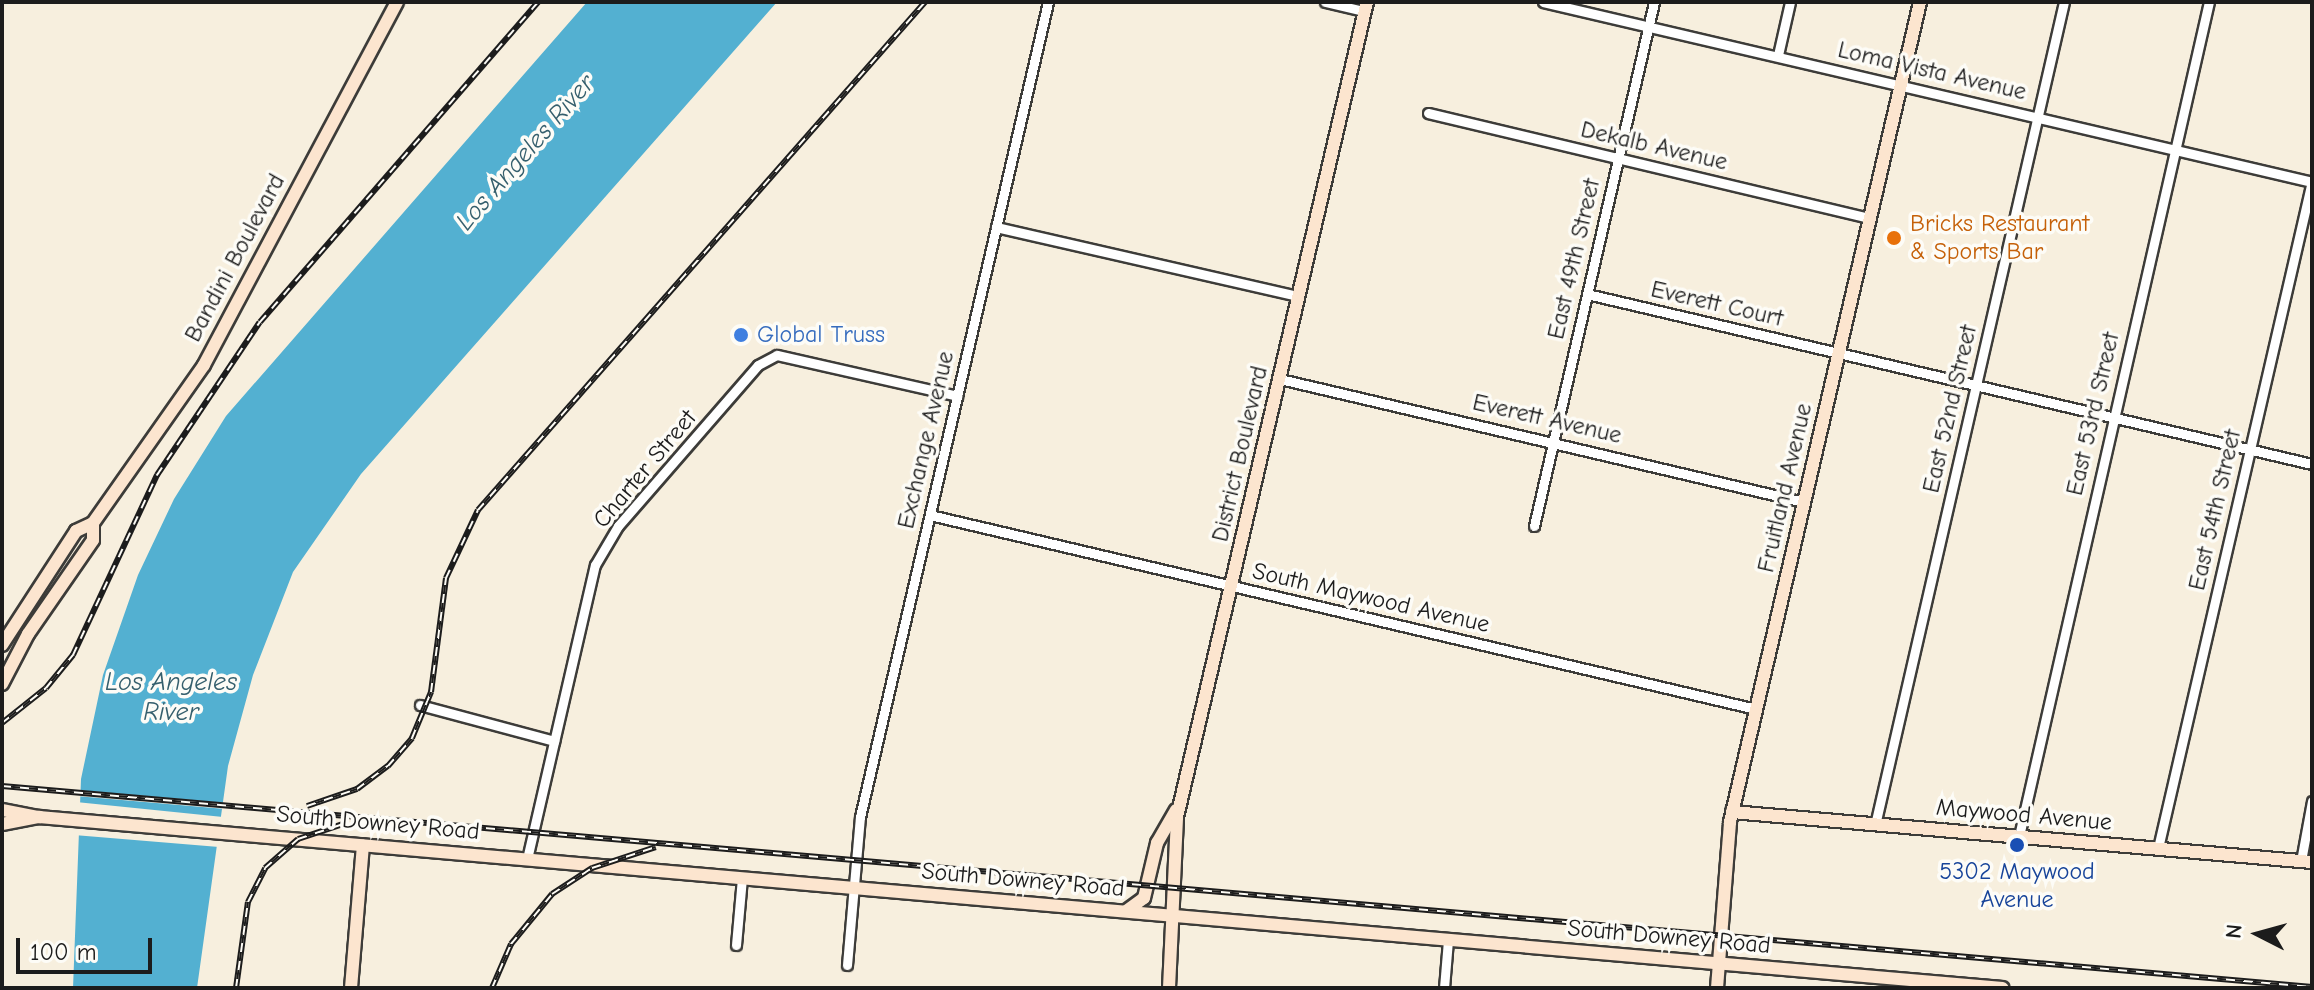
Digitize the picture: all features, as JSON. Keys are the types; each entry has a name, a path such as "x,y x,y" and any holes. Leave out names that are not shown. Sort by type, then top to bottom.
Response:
{"main road":[{"name":"Bandini Boulevard","path":"2,645 76,531 93,523 204,365 397,2"},
{"name":"Fruitland Avenue","path":"1717,988 1732,812 1920,2"},
{"name":"District Boulevard","path":"1169,988 1175,917 1172,863 1180,804 1366,6"},
{"name":"Bandini Boulevard","path":"2,684 28,634 93,540 93,523"},
{"path":"1125,911 1144,898 1157,843 1180,804"},
{"name":"South Downey Road","path":"2,810 39,817 363,846 2003,988"},
{"name":"Maywood Avenue","path":"1732,812 2306,862"},
{"name":"South Downey Road","path":"2,824 39,817"},
{"path":"351,988 363,846"}],"street":[{"name":"Exchange Avenue","path":"847,965 860,817 1048,2"},
{"path":"1325,2 1366,6"},
{"name":"Loma Vista Avenue","path":"1543,2 2312,182"},
{"name":"East 49th Street","path":"1534,526 1654,2"},
{"path":"1778,55 1790,2"},
{"name":"East 52nd Street","path":"1875,825 2064,2"},
{"name":"East 53rd Street","path":"2019,836 2209,2"},
{"name":"Dekalb Avenue","path":"1428,113 1870,218"},
{"name":"East 54th Street","path":"2158,848 2312,182"},
{"path":"996,227 1298,296"},
{"name":"Everett Court","path":"1587,294 1839,353"},
{"path":"1839,353 2312,464"},
{"name":"Charter Street","path":"527,859 595,565 618,526 762,361 777,355 957,396"},
{"name":"Everett Avenue","path":"1280,379 1804,502"},
{"name":"South Maywood Avenue","path":"930,515 1756,709"},
{"path":"420,705 554,741"},
{"path":"2306,862 2312,801"},
{"path":"736,945 742,878"},
{"path":"1444,988 1448,940"}],"water":[{"name":"Los Angeles River","path":"587,2 777,2 361,474 293,572 253,675 228,766 197,988 73,988 81,779 103,675 138,575 174,499 226,416"}],"pier":[{"path":"77,790 226,803 225,809 76,796"},
{"path":"76,802 223,817 219,847 74,835"}],"railway":[{"path":"2,723 46,688 73,655 157,475 260,322 538,2"},
{"path":"307,806 357,789 388,766 412,738 431,692 446,578 478,510 925,2"},
{"path":"2,786 2312,987"},
{"path":"236,988 248,902 265,868 298,839 349,822"},
{"path":"492,988 511,944 552,894 592,868 656,847"}],"place":[{"name":"Bricks Restaurant & Sports Bar","path":"1894,238"},
{"name":"Global Truss","path":"741,335"},
{"name":"5302 Maywood Avenue","path":"2017,845"}]}
